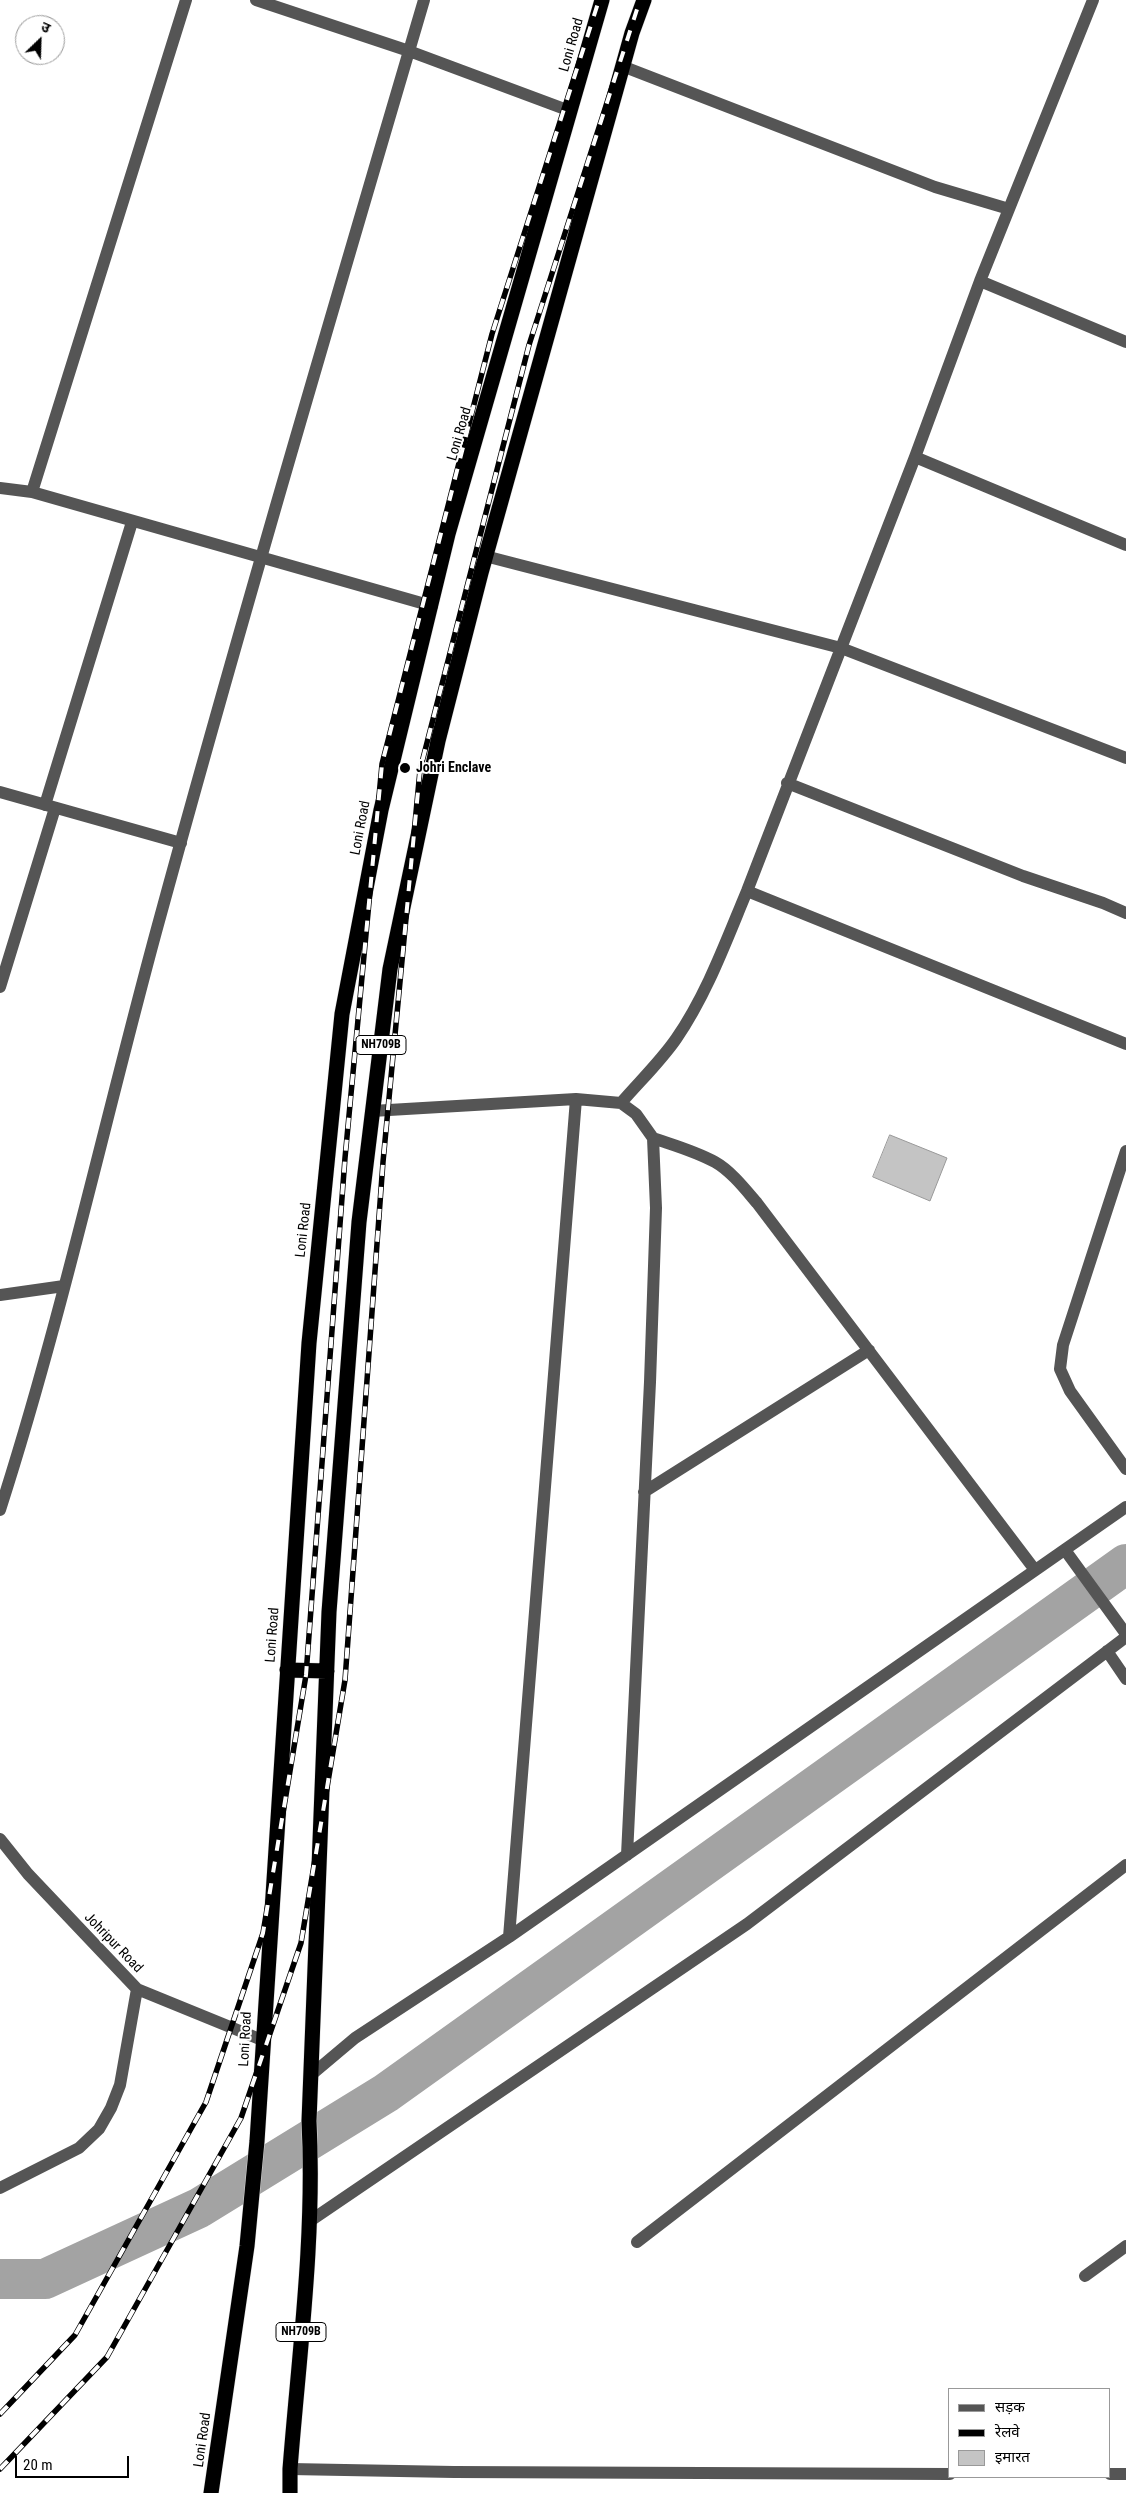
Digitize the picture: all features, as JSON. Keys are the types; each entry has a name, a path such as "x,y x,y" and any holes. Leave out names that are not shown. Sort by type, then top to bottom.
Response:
{"highway":[{"name":"Loni Road","path":"211,2493 247,2246 257,2141 308,1343 342,1014 381,810 448,534 602,0"},
{"name":"NH709B","path":"290,2493 290,2469 310,2221 312,2172 309,2121 329,1612 358,1222 390,969 438,741 486,556 622,66 644,0"},
{"path":"287,1670 327,1671"}],"street":[{"path":"32,492 186,0"},
{"path":"256,0 409,51 570,111"},
{"path":"0,1510 32,1409 181,843 261,558 424,0"},
{"path":"621,1104 675,1040 698,1001 747,890 915,457 980,281 1093,0"},
{"path":"622,66 935,187 1009,209"},
{"path":"980,281 1126,342"},
{"path":"915,457 1126,545"},
{"path":"0,488 32,492 432,606"},
{"path":"0,987 132,522"},
{"path":"486,556 841,648 1126,758"},
{"path":"787,783 1023,876 1103,903 1126,913"},
{"path":"0,792 181,843"},
{"path":"747,890 1126,1044"},
{"path":"372,1111 576,1099 621,1104 636,1114 652,1138 656,1208 626,1855"},
{"path":"509,1937 576,1099"},
{"path":"652,1138 693,1152 716,1163 740,1183 757,1202 1035,1570"},
{"path":"1126,1151 1063,1345 1060,1369 1070,1391 1126,1469"},
{"path":"0,1295 64,1286"},
{"path":"644,1492 869,1350"},
{"path":"311,2075 355,2038 509,1937 1126,1507"},
{"path":"310,2221 747,1924 1108,1651 1126,1635 1065,1550"},
{"path":"1108,1651 1126,1679"},
{"name":"Johripur Road","path":"0,1839 28,1874 138,1989 262,2040"},
{"path":"636,2242 1126,1865"},
{"path":"0,2188 79,2148 99,2129 111,2108 120,2085 138,1989"},
{"path":"1085,2276 1126,2246"},
{"path":"290,2469 454,2472 948,2474"},
{"path":"1111,2474 1126,2474"}],"building":[{"path":"890,1135 947,1158 930,1201 873,1177"}],"waterway":[{"path":"0,2279 45,2279 199,2208 386,2093 1126,1564"}],"railway":[{"path":"0,2414 75,2335 206,2102 263,1933 306,1675 345,1158 382,764 492,334 599,0"},
{"path":"0,2469 107,2357 241,2118 301,1943 345,1680 383,1162 420,770 529,345 640,0"}],"place":[{"name":"Johri Enclave","path":"405,768"}]}
